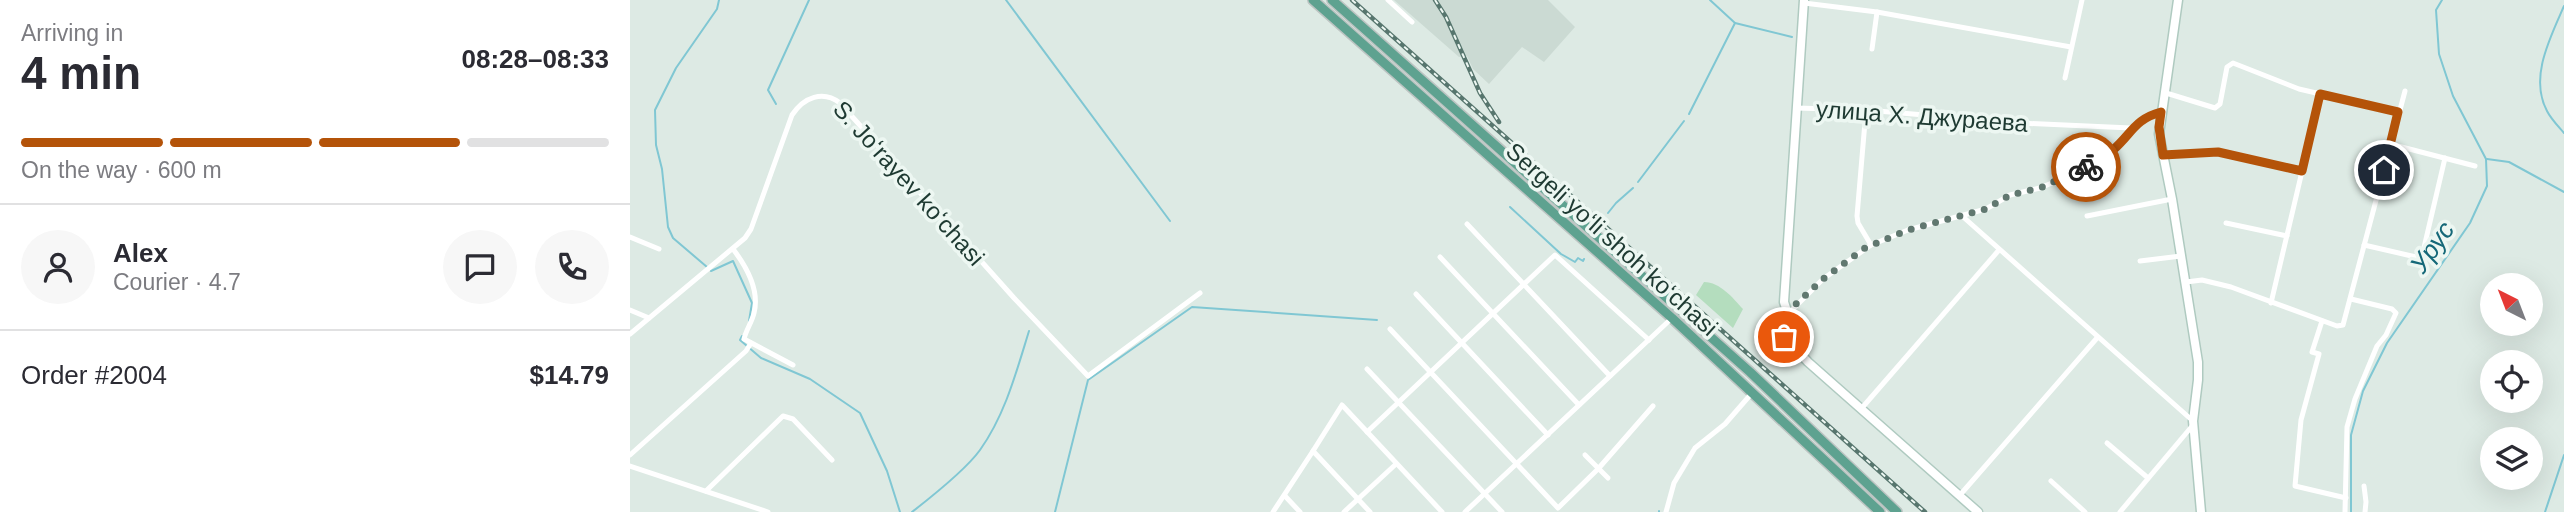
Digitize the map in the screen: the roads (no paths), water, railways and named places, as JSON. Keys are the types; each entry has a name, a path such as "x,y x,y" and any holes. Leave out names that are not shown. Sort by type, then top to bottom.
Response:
{"main road":[{"name":"Sergeli yo‘li shoh ko‘chasi","path":"1314,0 1754,391 1880,512"},
{"name":"Sergeli yo‘li shoh ko‘chasi","path":"1332,0 1750,372 1897,512"}],"street":[{"path":"1388,0 1412,22"},
{"path":"2065,78 2082,0"},
{"path":"2178,0 2159,127 2198,369 2193,423 2201,512"},
{"path":"1804,1 2071,47"},
{"name":"улица Х. Джураева","path":"1804,1 1784,302 1788,314 1782,328 1785,340 1861,409"},
{"path":"1872,49 1877,12"},
{"path":"2166,93 2216,108 2220,104 2227,67 2233,63 2299,89 2398,112"},
{"path":"2186,282 2202,280 2231,287 2322,321 2340,327 2343,325 2405,91"},
{"path":"2271,303 2320,94"},
{"name":"S. Joʻrayev koʻchasi","path":"630,334 733,249 751,229 792,115 803,102 827,95 840,103 1014,298 1088,376 1200,293"},
{"name":"улица Х. Джураева","path":"1796,108 1866,110 2018,123 2131,128"},
{"path":"1866,110 1857,216 1858,223 1871,245"},
{"path":"1788,314 1823,279 1871,245 1908,230 1986,209 2010,195 2040,188 2086,167 2117,148 2131,128 2144,118 2161,112"},
{"path":"2390,145 2475,166"},
{"path":"2163,155 2218,152 2302,171"},
{"path":"2364,245 2416,257 2422,256 2445,158"},
{"path":"2087,216 2172,199"},
{"path":"1961,215 2193,423"},
{"path":"1467,223 1610,376"},
{"path":"2226,223 2287,236"},
{"path":"630,237 659,249"},
{"path":"733,249 753,284 755,307 744,338 793,365"},
{"path":"1978,512 1861,409 1999,250"},
{"path":"1367,432 1555,255 1649,340"},
{"path":"2140,261 2181,256"},
{"path":"1440,257 1579,405"},
{"path":"1416,294 1548,435"},
{"path":"2345,512 2347,427 2355,399 2377,346 2386,335 2396,313 2392,309 2351,299"},
{"path":"630,310 649,318"},
{"path":"1465,512 1672,318"},
{"path":"2322,321 2312,352 2319,354 2301,420 2295,486 2346,498"},
{"path":"1390,329 1556,510 1598,469 1653,406"},
{"path":"1960,495 2097,338"},
{"path":"630,455 751,343"},
{"path":"1367,369 1502,512"},
{"path":"1665,512 1674,483 1695,448 1725,424 1754,391"},
{"path":"1273,512 1342,405 1442,512"},
{"path":"706,491 783,416 793,419 832,460"},
{"path":"2120,512 2193,423"},
{"path":"2108,443 2148,478"},
{"path":"1313,450 1370,512"},
{"path":"1585,455 1608,478"},
{"path":"1345,512 1396,464"},
{"path":"630,466 768,512"},
{"path":"2051,481 2085,512"},
{"path":"2364,486 2367,502 2365,512"},
{"path":"1284,496 1300,512"}],"waterway":[{"path":"707,267 673,238 668,227 662,169 656,145 655,110 676,68 717,9 719,0"},
{"path":"776,104 768,90 809,0"},
{"path":"1006,0 1170,221"},
{"path":"1710,0 1735,23 1792,37"},
{"name":"Урус","path":"2351,512 2351,435 2363,391 2387,343 2470,223 2487,186 2486,159 2453,96 2439,54 2436,10 2442,0"},
{"path":"2564,6 2543,58 2540,85 2547,111 2564,133"},
{"path":"1689,114 1735,23"},
{"path":"1638,182 1684,121"},
{"path":"2487,159 2509,162 2564,192"},
{"path":"1608,213 1633,188"},
{"path":"1510,207 1561,254 1575,262 1578,258 1583,261 1584,259"},
{"path":"711,271 733,261 752,303 749,321"},
{"path":"1055,512 1088,380 1192,307 1377,320"},
{"path":"912,512 966,465 989,437 1009,393 1029,331"},
{"path":"742,336 740,340 761,358 810,379 860,413 887,471 900,512"},
{"path":"2545,512 2564,455"}],"railway":[{"path":"1352,0 1925,512"},
{"path":"1435,0 1446,17 1480,93 1499,122"}]}
